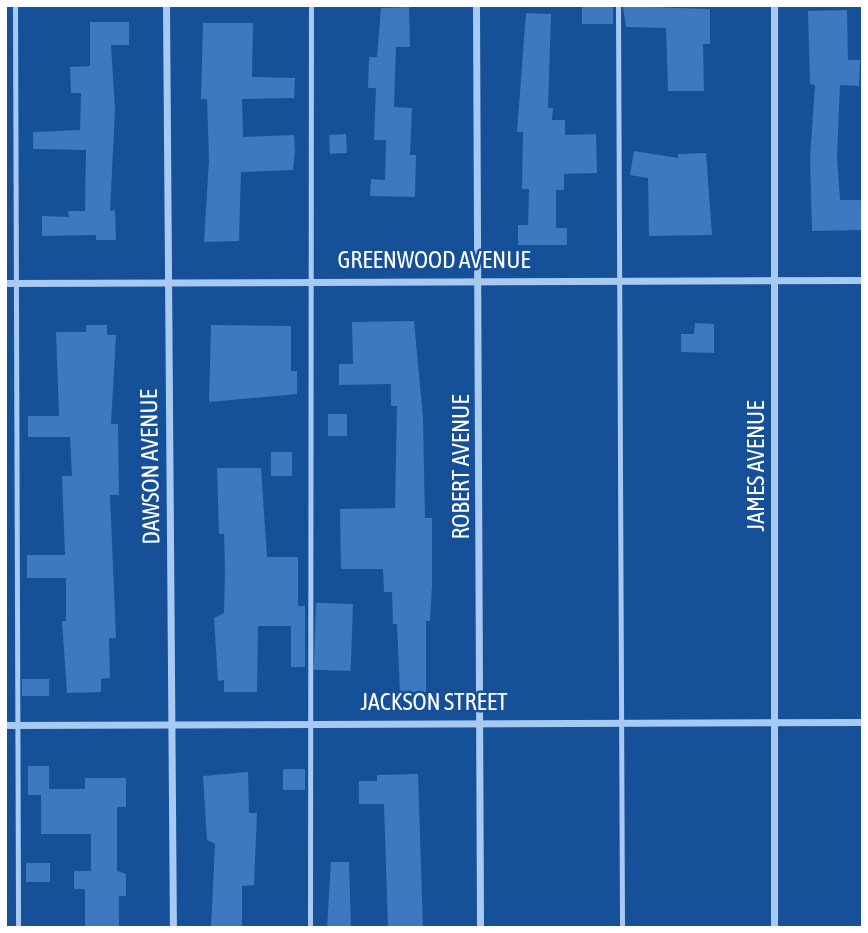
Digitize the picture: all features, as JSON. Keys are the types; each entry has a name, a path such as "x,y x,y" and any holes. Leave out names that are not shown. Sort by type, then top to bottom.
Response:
{"street":[{"name":"DAWSON AVENUE","path":"166,5 173,928"},
{"name":"ROBERT AVENUE","path":"476,5 480,928"},
{"name":"JAMES AVENUE","path":"774,5 774,928"},
{"name":"GREENWOOD AVENUE","path":"5,282 167,283 479,278 776,282 863,280"},
{"name":"JACKSON STREET","path":"5,725 173,722 863,722"}],"lane":[{"path":"15,5 18,928"},
{"path":"310,928 311,5"},
{"path":"618,5 622,928"}],"building":[{"path":"582,6 613,6 613,24 582,24"},
{"path":"623,6 710,9 710,44 703,44 704,91 668,91 666,28 626,27"},
{"path":"409,7 410,47 396,47 394,107 412,108 410,155 416,155 415,197 370,196 371,179 385,180 386,140 374,140 376,88 368,88 369,57 377,57 381,8"},
{"path":"847,10 848,60 860,60 859,86 840,85 837,157 840,200 863,200 863,230 812,231 810,158 815,85 810,84 808,11"},
{"path":"526,13 551,14 548,108 553,108 552,120 565,120 565,135 596,134 597,173 564,174 564,190 556,190 556,228 567,228 567,245 518,245 518,225 528,225 529,189 522,189 523,132 517,132"},
{"path":"90,22 129,22 129,45 111,45 115,110 110,211 115,210 116,240 96,240 96,235 42,236 42,216 69,217 68,211 85,211 86,150 33,149 33,132 80,130 81,93 71,93 70,67 90,66"},
{"path":"203,23 253,23 252,77 295,78 294,98 242,99 243,137 294,135 295,151 293,170 241,172 239,241 204,242 209,160 207,99 201,99"},
{"path":"346,134 347,153 330,154 329,135"},
{"path":"634,151 678,158 678,154 706,153 712,235 649,236 648,178 630,175"},
{"path":"414,321 423,417 425,518 432,518 432,586 430,621 426,621 426,692 400,692 397,624 393,624 392,592 384,592 383,569 341,569 340,509 395,508 397,406 391,406 391,384 339,385 339,364 353,364 352,322"},
{"path":"695,323 714,324 714,353 681,352 681,334 694,334"},
{"path":"86,325 107,325 107,335 116,335 111,424 118,424 119,495 110,495 116,638 109,638 110,678 101,679 101,692 67,693 62,621 66,621 66,578 27,578 27,555 65,555 62,476 72,476 70,437 28,437 28,416 59,416 56,332 86,332"},
{"path":"211,325 291,326 291,371 297,371 297,394 209,402"},
{"path":"328,414 347,414 347,436 328,436"},
{"path":"271,452 292,452 292,476 271,476"},
{"path":"217,468 261,468 267,557 298,557 298,606 305,606 305,667 291,667 291,626 258,626 257,692 224,692 224,680 218,681 214,618 224,613 225,568 224,534 219,534"},
{"path":"316,603 353,604 351,671 314,670"},
{"path":"22,679 49,679 49,696 22,696"},
{"path":"28,766 49,766 49,789 85,789 85,778 126,778 126,807 117,807 117,871 126,874 126,896 119,896 119,928 85,928 85,889 74,889 74,871 91,871 91,834 41,834 41,795 28,795"},
{"path":"283,769 305,769 305,790 283,790"},
{"path":"248,772 249,813 257,813 254,885 242,886 242,928 211,928 215,844 207,840 203,776"},
{"path":"418,774 423,928 388,928 384,804 359,804 359,781 377,781 377,775"},
{"path":"331,862 349,862 351,928 327,928"},
{"path":"26,863 50,863 50,882 26,882"}]}
